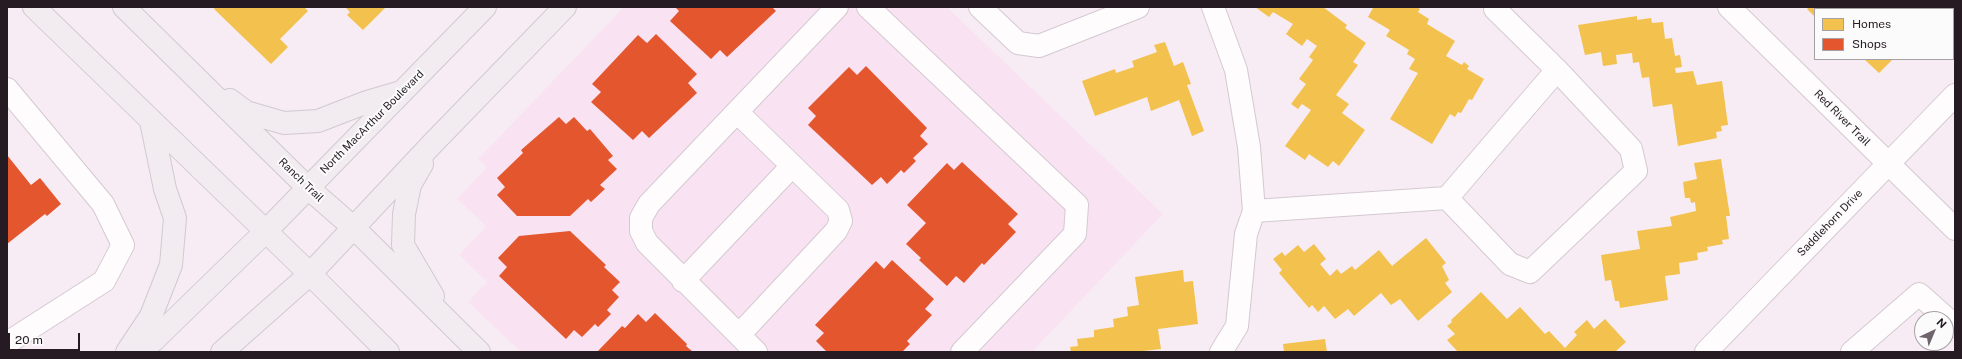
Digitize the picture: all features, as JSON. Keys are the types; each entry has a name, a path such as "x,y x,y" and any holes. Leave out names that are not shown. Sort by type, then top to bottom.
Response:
{"main road":[{"path":"34,7 310,274 388,352"},
{"name":"Ranch Trail","path":"124,7 307,187 354,228 479,352"},
{"name":"North MacArthur Boulevard","path":"138,352 154,340 265,232 307,187 485,7"},
{"path":"222,352 310,274 433,143 565,7"},
{"path":"195,77 246,112 284,122 318,121 367,102 402,92"},
{"path":"128,352 151,316 171,265 175,218 165,189 151,121"},
{"path":"433,143 410,186 404,214 403,244 448,322"}],"street":[{"path":"756,352 647,243 641,231 641,218 649,204 837,7"},
{"path":"868,7 1077,205 1075,234 962,352"},
{"path":"980,7 1018,43 1029,46 1039,46 1138,7"},
{"path":"1213,7 1236,70 1249,147 1254,211 1246,234 1237,326 1221,352"},
{"name":"Red River Trail","path":"1729,7 1955,229"},
{"path":"1447,198 1510,264 1530,272 1636,171 1631,149 1557,70 1495,9"},
{"path":"1254,211 1447,198 1557,70"},
{"path":"7,89 103,204 123,244 104,281 7,343"},
{"name":"Saddlehorn Drive","path":"1706,352 1887,163 1955,95"},
{"path":"737,112 838,210 842,220 836,232 739,335"},
{"path":"683,280 792,166"},
{"path":"1852,352 1919,294 1955,326"}],"shaded area":[{"path":"624,7 947,7 1163,214 1032,352 521,352 468,302 487,282 459,255 486,226 457,199 487,167 478,159"}],"building: Homes":[{"path":"216,7 304,7 308,11 280,39 288,47 271,64 214,9"},
{"path":"345,7 386,7 363,30 347,15 350,12"},
{"path":"1255,7 1323,7 1347,25 1345,28 1366,43 1353,62 1358,65 1336,95 1349,104 1342,113 1365,130 1339,166 1333,161 1328,167 1309,154 1305,160 1285,146 1311,110 1302,104 1298,109 1291,104 1306,84 1299,79 1313,60 1309,57 1317,46 1307,39 1302,46 1286,34 1293,24 1273,12 1269,17"},
{"path":"1371,7 1417,7 1420,9 1418,12 1429,19 1427,24 1455,41 1446,56 1462,65 1464,62 1469,66 1467,69 1484,79 1472,100 1469,99 1461,113 1458,112 1455,117 1450,114 1432,144 1390,119 1418,73 1409,69 1415,59 1407,54 1409,50 1386,36 1390,30 1368,17 1373,8"},
{"path":"1809,7 1867,7 1814,8 1814,16 1807,9"},
{"path":"1637,16 1637,20 1651,18 1652,23 1663,22 1665,39 1672,38 1675,56 1680,55 1682,67 1675,68 1676,73 1693,71 1697,85 1722,81 1728,125 1721,126 1722,131 1716,132 1717,138 1678,146 1672,104 1653,107 1649,77 1642,78 1639,62 1633,63 1632,53 1616,55 1617,64 1603,66 1601,52 1585,55 1578,25"},
{"path":"1165,42 1174,66 1183,62 1191,84 1187,85 1204,131 1192,136 1179,100 1151,111 1147,97 1095,116 1082,81 1115,69 1116,73 1134,67 1132,61 1157,52 1154,45"},
{"path":"1865,60 1892,60 1879,73"},
{"path":"1721,159 1730,216 1726,216 1729,239 1722,240 1723,244 1707,247 1708,251 1697,253 1698,260 1679,263 1680,274 1665,276 1668,300 1620,308 1619,301 1615,301 1611,280 1605,281 1601,255 1640,249 1637,231 1672,226 1670,217 1696,211 1695,202 1691,203 1690,198 1685,198 1683,182 1697,179 1694,163"},
{"path":"1426,238 1446,263 1442,266 1449,280 1445,283 1452,292 1418,321 1400,299 1391,305 1381,293 1354,316 1348,309 1335,319 1324,306 1318,312 1312,305 1309,308 1279,273 1282,270 1273,259 1282,252 1285,256 1298,245 1304,252 1314,244 1326,259 1320,264 1330,276 1337,269 1341,274 1352,266 1355,270 1379,250 1392,266"},
{"path":"1183,270 1184,282 1193,281 1198,324 1158,329 1161,349 1135,352 1071,352 1070,347 1078,346 1077,339 1094,337 1094,330 1114,327 1113,319 1128,316 1127,307 1139,305 1135,277"},
{"path":"1481,292 1507,319 1520,307 1545,334 1549,331 1565,348 1577,335 1574,332 1587,320 1594,329 1605,319 1626,342 1615,352 1458,352 1447,340 1455,334 1447,326 1452,322 1451,320"},
{"path":"1325,339 1327,352 1284,352 1283,344"}],"building: Shops":[{"path":"675,7 772,7 776,11 727,57 720,50 711,59 670,21 679,11"},
{"path":"656,34 697,74 688,83 697,93 649,138 642,131 633,140 591,102 601,92 592,84 638,35 647,43"},
{"path":"866,66 927,128 920,136 928,144 913,158 916,161 904,173 901,170 887,184 881,177 872,185 808,125 816,116 808,108 849,67 857,75"},
{"path":"559,117 566,124 574,117 587,131 590,129 613,156 608,160 617,169 600,185 605,189 591,202 588,199 570,216 517,216 497,195 505,187 497,178 523,153 521,150"},
{"path":"7,155 31,185 40,178 61,204 47,216 45,214 7,244"},
{"path":"962,162 1018,214 1008,224 1016,232 984,265 982,263 964,283 956,276 947,286 919,260 921,258 906,244 926,223 907,205 947,163 954,170"},
{"path":"570,231 606,265 604,267 620,282 612,290 619,297 607,310 611,314 598,327 595,324 582,337 574,330 566,339 499,276 507,267 498,258 519,236"},
{"path":"892,260 934,299 925,309 932,315 907,341 910,344 902,352 827,352 816,341 824,333 815,325 876,261 884,269"},
{"path":"655,313 687,344 686,346 693,352 597,352 622,326 625,328 638,314 646,322"}]}
